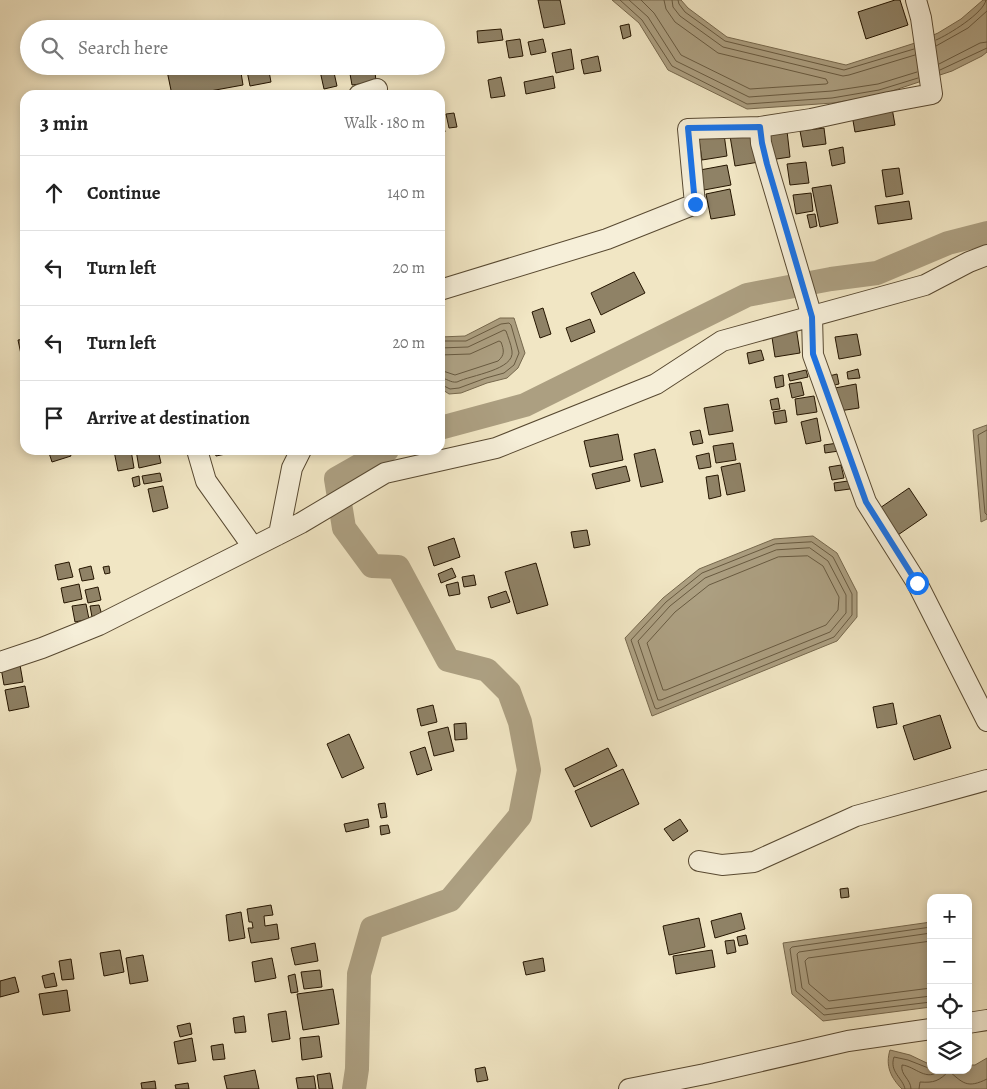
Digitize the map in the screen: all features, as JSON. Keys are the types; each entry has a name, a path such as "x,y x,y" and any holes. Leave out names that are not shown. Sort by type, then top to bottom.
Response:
{"street":[{"path":"445,288 608,239 695,204 688,128 760,127 811,119 932,94 918,9"},
{"path":"760,127 763,150 812,317 813,354 866,502 917,583 987,721"},
{"path":"0,662 42,648 99,625 301,523 385,473 496,448 656,384 722,341 925,285 969,262 987,255"},
{"path":"198,455 206,481 252,548"},
{"path":"279,534 292,468 298,455"},
{"path":"699,861 722,865 754,862 856,816 987,780"},
{"path":"972,1022 987,1020"},
{"path":"629,1089 705,1074 848,1041 927,1030"}],"water":[{"path":"612,0 681,0 688,8 727,37 846,65 915,43 938,33 961,19 983,0 987,0 987,52 952,71 880,95 833,103 747,109 668,70 639,23"},
{"path":"500,318 514,318 525,353 518,368 507,378 461,393 449,394 445,391 445,337 465,336"},
{"path":"987,425 987,519 981,522 973,430"},
{"path":"813,536 837,553 857,592 857,617 837,641 652,716 625,638 663,598 699,569 774,539"},
{"path":"927,923 927,1008 823,1021 792,994 783,943"},
{"path":"890,1050 910,1055 927,1063 927,1074 972,1074 972,1065 987,1058 987,1089 902,1089 890,1071"}],"building":[{"path":"538,0 560,0 565,24 544,28"},
{"path":"900,0 908,25 866,39 858,12"},
{"path":"629,24 631,36 623,39 620,26"},
{"path":"501,29 503,40 478,43 477,31"},
{"path":"520,39 523,56 509,58 506,41"},
{"path":"543,39 546,52 531,55 528,42"},
{"path":"571,49 574,69 556,73 552,53"},
{"path":"598,56 601,71 584,74 581,60"},
{"path":"168,75 241,75 243,85 216,90 171,90"},
{"path":"248,75 270,75 271,82 250,86"},
{"path":"321,75 335,75 337,86 324,89"},
{"path":"350,75 375,75 376,82 352,85"},
{"path":"553,76 555,88 526,94 524,82"},
{"path":"501,77 505,96 491,98 488,80"},
{"path":"892,108 895,125 855,132 852,115"},
{"path":"454,113 457,127 449,128 446,114"},
{"path":"824,128 826,144 803,147 800,131"},
{"path":"787,131 790,157 770,160 767,133"},
{"path":"754,132 759,162 735,166 730,136"},
{"path":"724,134 727,156 702,160 699,139"},
{"path":"843,147 845,163 832,166 829,150"},
{"path":"806,162 809,183 790,185 787,164"},
{"path":"727,165 731,185 704,190 700,170"},
{"path":"899,168 903,194 886,197 882,170"},
{"path":"831,185 838,223 820,227 812,188"},
{"path":"730,189 735,215 711,219 706,194"},
{"path":"811,193 813,211 796,214 793,195"},
{"path":"909,201 912,219 878,224 875,206"},
{"path":"815,214 817,226 810,228 807,215"},
{"path":"634,272 645,293 601,315 591,293"},
{"path":"543,308 551,334 540,338 532,312"},
{"path":"590,319 595,332 571,342 566,328"},
{"path":"796,327 800,353 775,357 771,331"},
{"path":"857,334 861,355 839,359 835,337"},
{"path":"761,350 764,360 749,364 747,353"},
{"path":"858,369 860,378 848,379 847,372"},
{"path":"806,370 808,377 790,381 788,374"},
{"path":"837,374 839,384 826,387 825,377"},
{"path":"783,375 784,386 776,388 774,377"},
{"path":"801,382 804,395 792,398 789,384"},
{"path":"856,384 859,408 839,411 835,388"},
{"path":"814,396 817,412 797,415 795,399"},
{"path":"778,398 780,409 772,410 770,400"},
{"path":"728,404 733,431 709,435 704,408"},
{"path":"785,410 787,422 775,424 773,412"},
{"path":"817,418 821,441 806,444 801,422"},
{"path":"700,430 703,443 693,445 690,432"},
{"path":"618,434 623,460 590,467 584,441"},
{"path":"733,443 736,460 716,463 713,446"},
{"path":"838,443 839,451 825,453 824,445"},
{"path":"655,449 663,482 641,487 634,454"},
{"path":"709,453 711,467 699,469 696,456"},
{"path":"50,455 71,455 71,456 52,462"},
{"path":"115,455 132,455 134,468 118,471"},
{"path":"137,455 159,455 161,463 139,468"},
{"path":"740,463 745,491 727,495 721,467"},
{"path":"841,465 844,478 832,480 829,467"},
{"path":"626,466 630,481 596,489 592,474"},
{"path":"160,473 162,481 144,484 142,476"},
{"path":"718,475 721,496 709,499 706,477"},
{"path":"139,476 140,485 134,487 132,478"},
{"path":"848,481 850,489 835,491 834,483"},
{"path":"163,486 168,508 153,512 148,489"},
{"path":"909,488 927,515 895,537 877,510"},
{"path":"587,530 590,545 574,548 571,532"},
{"path":"454,538 460,557 434,566 428,547"},
{"path":"69,562 73,577 58,580 55,565"},
{"path":"536,563 548,605 517,614 505,572"},
{"path":"91,566 94,579 82,581 79,569"},
{"path":"109,566 110,573 105,574 103,567"},
{"path":"452,568 456,577 441,583 438,574"},
{"path":"474,575 476,585 464,587 462,577"},
{"path":"458,582 460,594 449,596 446,585"},
{"path":"79,584 82,599 64,603 61,588"},
{"path":"98,587 101,600 88,603 85,590"},
{"path":"506,591 510,602 491,608 488,597"},
{"path":"86,604 89,619 75,622 72,606"},
{"path":"99,605 102,615 92,617 90,606"},
{"path":"20,665 23,682 4,685 1,668"},
{"path":"25,686 29,707 9,711 5,690"},
{"path":"893,703 897,724 877,728 873,707"},
{"path":"433,705 437,722 421,726 417,709"},
{"path":"940,715 951,748 914,760 903,726"},
{"path":"466,723 467,739 455,740 454,724"},
{"path":"448,727 454,751 434,756 428,732"},
{"path":"349,734 364,768 342,778 327,744"},
{"path":"425,747 432,770 417,775 410,752"},
{"path":"608,748 617,766 574,787 565,769"},
{"path":"623,769 639,804 591,827 575,791"},
{"path":"385,803 387,817 381,818 378,804"},
{"path":"368,819 369,827 346,832 344,824"},
{"path":"680,819 688,831 673,841 664,829"},
{"path":"388,825 390,833 381,835 380,826"},
{"path":"848,888 849,897 841,898 840,889"},
{"path":"271,905 273,915 264,916 265,926 277,924 279,939 251,943 248,928 253,928 252,922 249,922 247,909"},
{"path":"241,912 245,938 229,941 226,915"},
{"path":"741,913 745,929 715,938 711,921"},
{"path":"699,918 705,947 669,955 663,926"},
{"path":"746,935 748,944 739,946 737,937"},
{"path":"734,940 736,952 727,954 725,941"},
{"path":"315,943 318,961 295,965 291,948"},
{"path":"120,950 124,972 104,976 100,953"},
{"path":"712,950 715,967 676,974 673,956"},
{"path":"143,955 148,981 130,984 126,958"},
{"path":"272,958 276,978 255,982 252,962"},
{"path":"543,958 545,971 526,975 523,962"},
{"path":"71,959 74,979 62,980 59,961"},
{"path":"320,970 322,987 304,989 301,972"},
{"path":"54,973 57,986 45,988 42,976"},
{"path":"295,974 298,992 291,993 288,976"},
{"path":"15,977 19,992 0,997 0,981"},
{"path":"333,989 339,1024 303,1030 297,994"},
{"path":"67,990 70,1011 43,1015 39,994"},
{"path":"286,1011 290,1039 272,1042 268,1014"},
{"path":"244,1016 246,1032 235,1033 233,1018"},
{"path":"190,1023 192,1034 180,1037 177,1026"},
{"path":"319,1036 322,1057 302,1060 300,1038"},
{"path":"192,1038 196,1061 178,1064 174,1042"},
{"path":"223,1044 225,1059 213,1060 211,1046"},
{"path":"485,1067 488,1080 477,1082 475,1069"},
{"path":"255,1070 259,1089 227,1089 224,1076"},
{"path":"330,1073 333,1089 319,1089 317,1075"},
{"path":"314,1076 316,1089 298,1089 296,1078"},
{"path":"155,1081 156,1089 142,1089 141,1083"},
{"path":"188,1083 189,1089 176,1089 175,1085"}],"waterway":[{"path":"445,427 525,405 747,295 831,279 877,273 948,243 987,233"},
{"path":"354,1089 357,1069 359,974 372,928 450,900 520,816 529,770 520,722 509,692 487,670 448,660 398,567 372,566 344,528 336,479 378,455"}],"route":[{"path":"695,204 688,128 760,127 767,164 812,317 813,354 866,502 917,583"}]}
